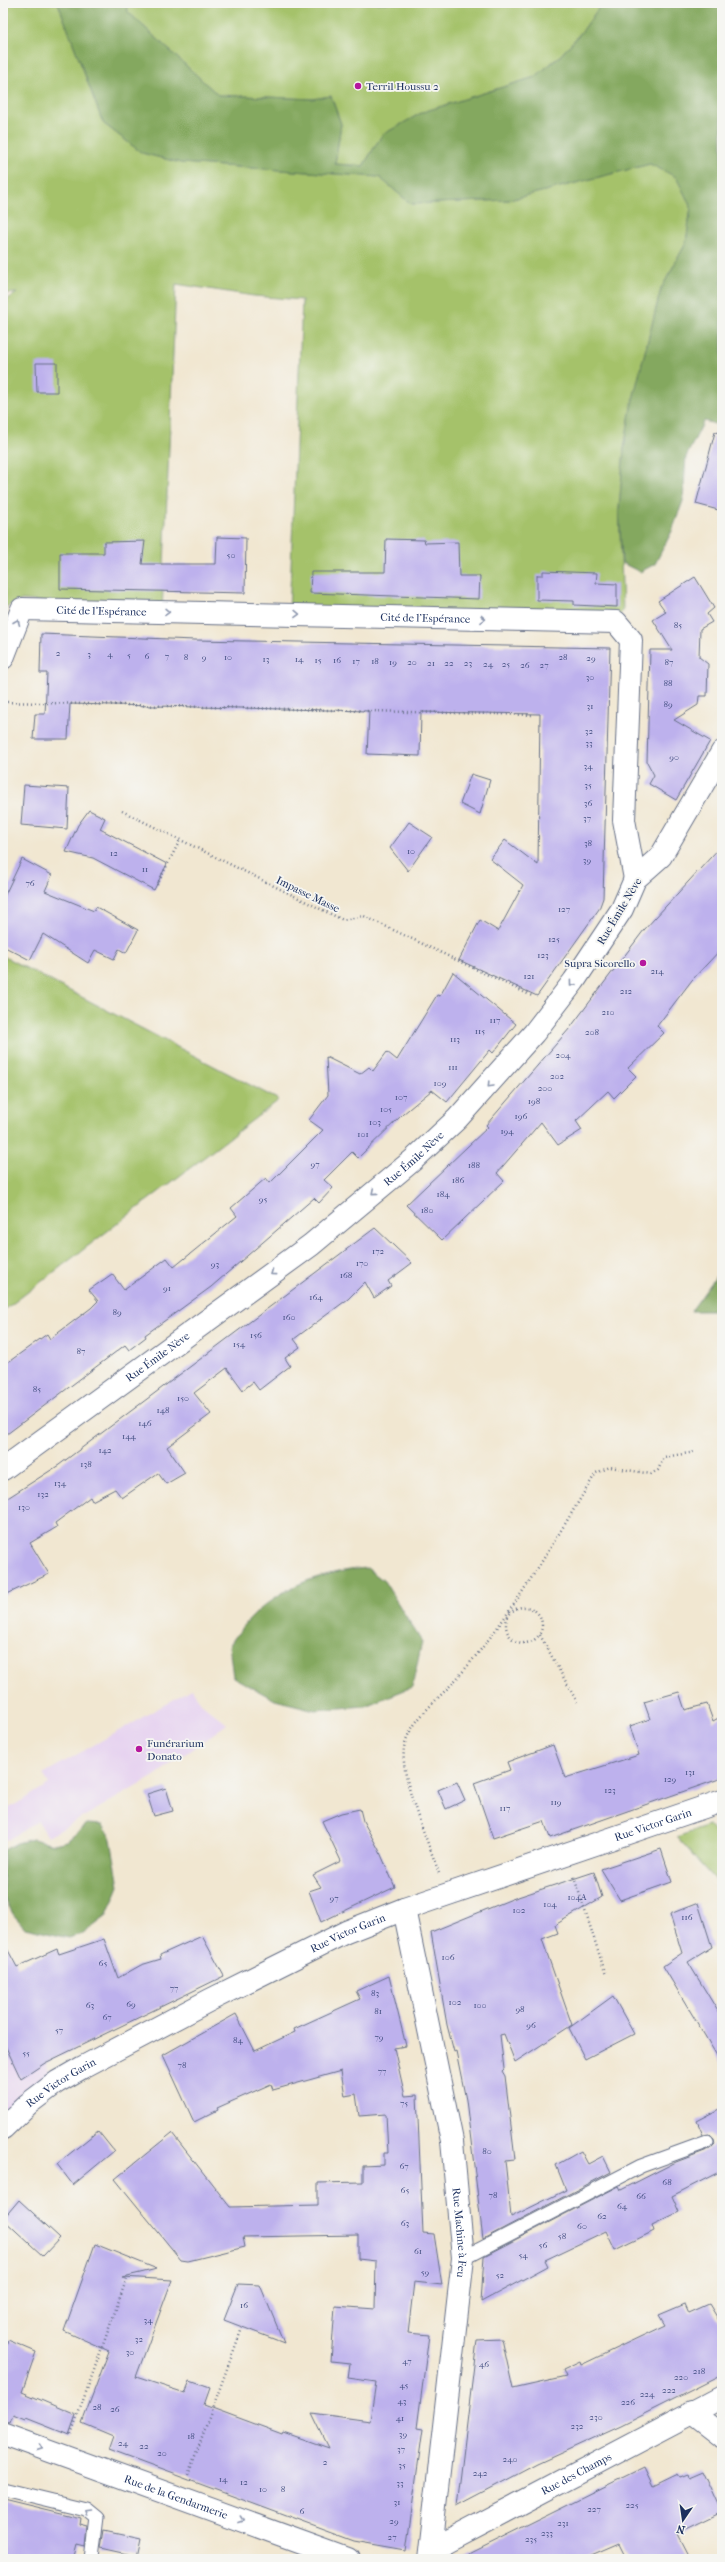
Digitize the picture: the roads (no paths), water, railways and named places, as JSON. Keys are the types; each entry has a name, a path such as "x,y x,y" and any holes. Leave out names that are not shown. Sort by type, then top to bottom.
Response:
{"street":[{"name":"Cité de l'Espérance","path":"3,658 22,609 616,622 631,640 624,820 636,879"},
{"name":"Rue Émile Nève","path":"3,1469 311,1245 414,1160 457,1119 496,1078 554,1007 600,945 622,909 636,879 661,856 722,752"},
{"name":"Rue Victor Garin","path":"3,2128 34,2100 83,2067 210,2000 340,1935 404,1909 722,1801"},
{"name":"Rue Machine à Feu","path":"404,1909 452,2141 463,2258 430,2554"},
{"name":"Rue des Champs","path":"430,2554 691,2412 722,2397"},
{"path":"691,2412 722,2436"},
{"name":"Rue de la Gendarmerie","path":"3,2434 348,2559"}],"lane":[{"path":"463,2258 641,2166 707,2142"},
{"path":"3,2490 86,2509 97,2518 92,2559"}],"place":[{"name":"Terril Houssu 2","path":"358,86"},
{"name":"Supra Sicorello","path":"643,963"},
{"name":"Funérarium Donato","path":"139,1749"}]}
